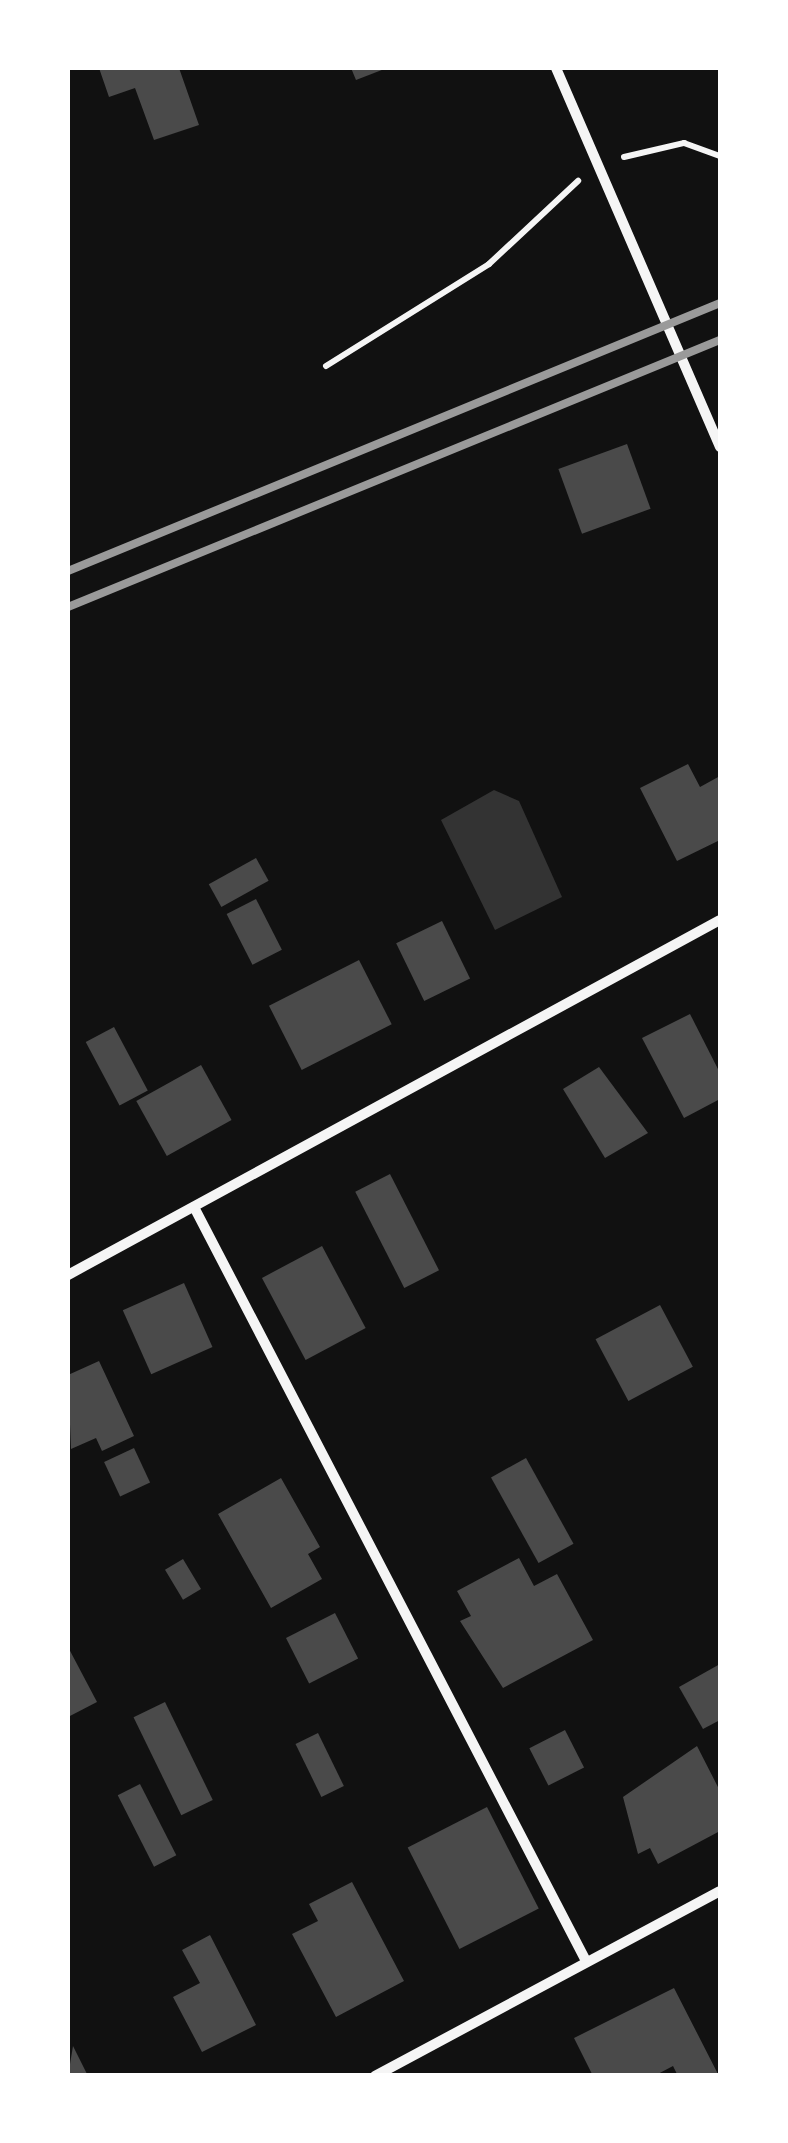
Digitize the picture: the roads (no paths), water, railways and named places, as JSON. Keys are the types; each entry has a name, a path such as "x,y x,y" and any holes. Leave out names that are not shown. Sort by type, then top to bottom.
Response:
{"street":[{"path":"556,68 720,447"},
{"path":"68,1275 720,920"},
{"path":"194,1207 586,1961"},
{"path":"376,2076 720,1891"}],"railway":[{"path":"68,571 720,303"},
{"path":"68,607 720,340"}]}
